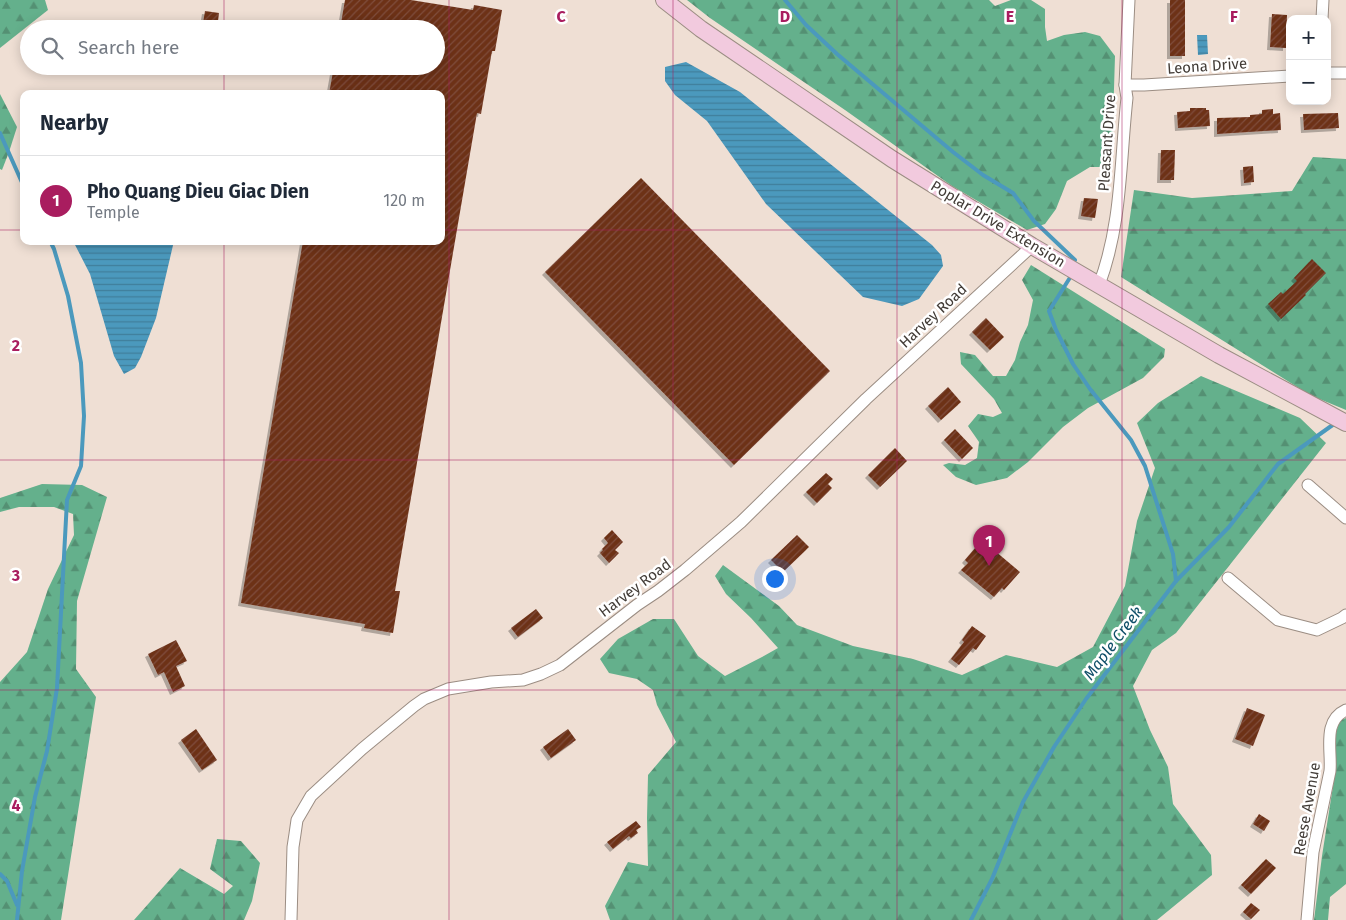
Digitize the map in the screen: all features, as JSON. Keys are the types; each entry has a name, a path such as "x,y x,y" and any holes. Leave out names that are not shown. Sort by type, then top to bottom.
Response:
{"street":[{"name":"Poplar Drive Extension","path":"664,0 701,29 892,159 1032,246 1219,355 1346,423"},
{"name":"Pleasant Drive","path":"1099,285 1109,255 1117,213 1127,98 1125,85 1130,0"},
{"path":"1322,15 1323,0"},
{"path":"1331,73 1346,72"},
{"name":"Leona Drive","path":"1125,85 1286,76"},
{"name":"Harvey Road","path":"291,920 293,848 297,820 310,796 362,749 424,699 448,688 523,680 541,674 560,665 658,591 741,522 871,394 1032,246"},
{"path":"1308,485 1346,518"},
{"path":"1228,578 1278,620 1317,630 1342,618 1346,614"},
{"name":"Reese Avenue","path":"1307,920 1313,852 1330,771 1330,730 1336,717 1346,710"}],"green space":[{"path":"0,0 45,0 48,10 35,20 20,20 20,32 0,48"},
{"path":"687,0 989,0 995,6 1011,0 1031,0 1045,9 1047,41 1064,35 1085,32 1100,36 1115,56 1112,154 1108,167 1090,167 1067,181 1056,209 1045,224 1027,230 952,186 710,18"},
{"path":"0,94 17,127 2,170 0,169"},
{"path":"1313,157 1346,159 1346,410 1310,395 1121,277 1134,190 1192,198 1292,191"},
{"path":"1031,265 1165,349 1164,357 1143,378 1088,408 1063,427 1028,462 1007,478 976,485 956,477 943,465 949,463 965,465 977,458 979,442 968,426 978,414 993,417 1002,413 994,399 961,364 960,352 975,355 993,376 1006,376 1015,360 1020,342 1028,325 1033,300 1022,280"},
{"path":"1201,376 1300,418 1326,443 1176,633 1152,650 1133,686 1150,730 1168,767 1173,804 1211,855 1212,875 1157,920 610,920 605,906 628,862 648,866 648,775 676,742 657,705 653,690 637,679 609,673 600,659 618,639 653,619 674,619 698,656 725,676 778,648 726,594 715,576 723,565 779,606 797,625 853,646 913,659 962,675 1006,655 1057,667 1093,647 1125,586 1137,521 1155,468 1137,423 1158,403"},
{"path":"42,484 82,485 107,497 77,601 76,669 96,697 61,920 0,920 0,682 27,652 48,589 74,535 73,514 54,507 19,507 0,512 0,498"},
{"path":"1346,718 1346,884 1330,897 1328,920 1314,920 1336,767 1334,742 1339,721"},
{"path":"217,839 241,841 260,863 252,901 244,920 134,920 180,868 224,894 233,886 210,869"}],"water":[{"path":"1197,35 1207,35 1208,54 1198,55"},
{"path":"686,62 740,92 932,245 941,255 943,266 919,299 902,306 863,297 766,204 707,121 675,95 665,81 665,67"},
{"path":"75,245 173,245 156,318 135,368 124,374 114,356 90,274"}],"building":[{"path":"345,0 411,0 473,10 474,5 502,10 495,51 492,51 481,114 477,113 395,591 400,591 393,633 364,628 365,624 241,603 302,245 445,245 445,90 330,90 332,75 445,75 445,20 342,20"},
{"path":"1170,0 1185,0 1185,56 1170,56"},
{"path":"205,11 219,13 218,20 204,20"},
{"path":"1272,14 1287,15 1286,48 1270,47"},
{"path":"1190,108 1206,108 1206,110 1209,110 1210,126 1178,128 1177,112 1190,111"},
{"path":"1273,109 1273,114 1280,113 1281,130 1217,134 1217,118 1250,117 1250,115 1262,114 1262,110"},
{"path":"1338,113 1339,128 1304,130 1303,114"},
{"path":"1161,150 1175,150 1174,180 1160,180"},
{"path":"1253,166 1254,182 1244,183 1243,167"},
{"path":"641,178 830,371 734,465 545,272"},
{"path":"1084,198 1098,199 1095,218 1081,216"},
{"path":"1312,259 1326,273 1281,319 1268,304 1297,281 1294,278"},
{"path":"986,318 1004,337 990,350 972,332"},
{"path":"948,387 961,402 941,420 928,406"},
{"path":"955,429 973,448 962,459 944,440"},
{"path":"895,448 907,461 880,487 868,475"},
{"path":"826,473 833,479 828,484 832,488 817,503 806,492"},
{"path":"612,530 623,542 615,550 619,553 609,563 600,553 608,543 604,538"},
{"path":"797,535 809,547 783,572 771,560"},
{"path":"982,540 1020,572 1004,590 1002,588 994,597 961,570 968,563 965,560"},
{"path":"536,609 543,618 518,637 511,628"},
{"path":"972,626 986,636 976,650 973,648 959,665 951,659 964,642 962,640"},
{"path":"176,640 187,661 176,666 185,686 173,692 164,672 158,675 148,654"},
{"path":"1247,708 1265,715 1253,746 1235,739"},
{"path":"196,729 217,760 202,770 181,740"},
{"path":"568,729 576,740 551,758 543,747"},
{"path":"1259,814 1270,821 1264,831 1253,824"},
{"path":"636,821 641,827 636,830 638,833 631,838 629,836 613,849 607,842"},
{"path":"1266,859 1276,868 1251,894 1241,885"},
{"path":"1251,903 1260,910 1251,919 1243,912"}],"waterway":[{"path":"785,0 806,25 837,54 953,152 983,175 1013,193 1034,221 1075,260"},
{"path":"0,133 20,178"},
{"path":"17,920 22,871 35,797 47,751 57,688 67,500 81,466 84,416 81,363 68,296 52,245"},
{"path":"1071,276 1049,311 1073,364 1090,389 1131,440 1145,466 1173,554 1176,581"},
{"name":"Maple Creek","path":"971,920 992,879 1023,802 1054,747 1086,699 1176,581 1229,527 1278,464 1334,424"},
{"path":"0,874 7,881 17,905"}],"place":[{"name":"Pho Quang Dieu Giac Dien","path":"989,566"}]}
